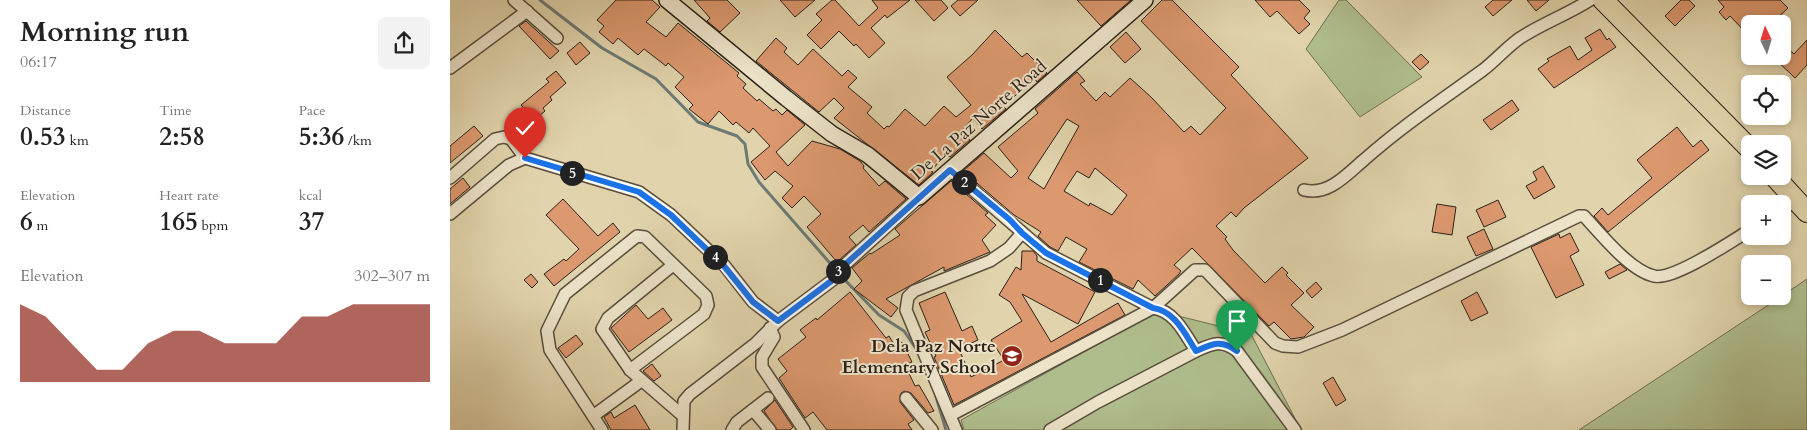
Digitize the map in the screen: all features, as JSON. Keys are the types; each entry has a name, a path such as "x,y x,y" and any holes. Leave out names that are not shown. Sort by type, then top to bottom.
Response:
{"highway":[{"path":"1603,0 1741,140"},
{"path":"1780,185 1795,207"}],"street":[{"path":"514,0 557,38"},
{"path":"667,0 771,87 832,134 868,155 919,197"},
{"name":"De La Paz Norte Road","path":"682,415 684,401 690,394 756,344 774,324 836,274 919,197 1145,0"},
{"path":"1304,190 1316,193 1338,183 1384,142 1493,62 1518,39 1546,22 1575,10 1590,0"},
{"path":"450,68 527,11"},
{"path":"450,178 496,139 504,137 511,139 525,158 639,192 671,215 724,266 753,302 774,324 774,337 762,357 762,368 804,430"},
{"path":"450,214 509,165 525,158"},
{"path":"950,170 1046,253 1153,308 1164,309 1172,316 1196,351"},
{"path":"951,415 1153,308 1195,270 1206,270 1275,343 1283,346 1298,347 1342,330 1579,216 1584,216 1627,259 1653,276 1662,276 1684,268 1741,235"},
{"path":"956,430 906,310 908,297 920,287 990,261 1009,248 1022,233"},
{"path":"602,430 550,350 547,331 565,294 637,236 645,237 706,296 708,305 704,314 630,370"},
{"path":"673,265 608,318 602,329 630,370 640,381 682,415 683,430"},
{"path":"1050,430 1216,342 1224,343 1237,351 1295,430"},
{"path":"593,416 640,381"},
{"path":"732,430 737,422 768,398"},
{"path":"906,398 932,430"},
{"path":"753,410 770,430"}],"green space":[{"path":"1339,0 1346,0 1422,77 1360,117 1306,49"},
{"path":"1807,279 1807,430 1579,430 1768,305 1791,305 1791,290"},
{"path":"1158,311 1251,334 1301,430 964,430 961,420"}],"building":[{"path":"616,0 652,0 660,7 646,22 666,37 678,23 739,73 737,76 746,84 743,88 757,101 759,99 773,111 776,109 782,115 787,110 805,125 776,152 788,166 812,141 840,149 860,161 864,166 863,168 879,186 885,181 906,199 869,232 863,225 849,237 856,245 837,262 807,227 821,214 804,196 792,208 782,198 793,186 775,171 765,180 751,162 770,146 753,128 749,133 736,122 733,125 719,111 708,124 689,109 693,105 675,87 684,77 668,63 666,66 644,49 638,55 618,38 613,44 599,32 604,26 597,20"},
{"path":"694,0 727,0 740,13 720,32 707,21 710,18"},
{"path":"780,0 815,0 795,17"},
{"path":"832,0 835,0 859,26 878,8 872,0 910,0 887,18 885,15 871,28 885,43 869,58 856,44 854,46 839,31 821,49 807,35 822,20 816,14"},
{"path":"915,0 941,0 948,8 934,21"},
{"path":"958,0 978,0 960,16 951,6"},
{"path":"1077,0 1131,0 1101,26"},
{"path":"1162,0 1172,0 1239,67 1231,75 1308,158 1244,208 1236,217 1231,212 1216,226 1227,237 1225,239 1233,250 1265,283 1282,267 1288,273 1286,275 1304,293 1291,305 1314,327 1304,337 1291,339 1274,322 1269,326 1192,248 1174,265 1181,271 1179,274 1155,296 1138,280 1133,289 1079,262 1087,249 1066,237 1058,251 1050,247 1038,236 1041,232 1014,215 963,171 984,153 1011,178 1018,171 998,147 1038,113 1035,109 1077,72 1085,81 1080,84 1096,101 1105,92 1110,97 1130,78 1184,132 1191,126 1200,135 1226,108 1141,21","holes":["1067,119 1079,126 1044,189 1028,178","1095,168 1127,195 1112,215 1090,203 1089,206 1064,191 1077,171 1089,178"]},
{"path":"1255,0 1299,0 1310,11 1304,18 1310,24 1299,34 1277,11 1270,17"},
{"path":"1493,0 1512,0 1493,16 1485,7"},
{"path":"1527,0 1549,0 1536,11"},
{"path":"1681,0 1689,0 1695,6 1675,26 1665,16"},
{"path":"1718,0 1780,0 1788,8 1781,15 1741,15 1741,28 1730,16 1726,20 1719,12 1724,7"},
{"path":"526,21 559,51 550,59 519,26"},
{"path":"1600,29 1607,40 1609,38 1616,47 1554,88 1538,69 1549,61 1547,59 1570,46 1578,60 1592,50 1585,38"},
{"path":"995,30 1022,57 1027,53 1047,73 1037,82 1035,79 1003,106 1006,109 982,129 973,118 961,132 970,140 950,157 946,154 931,171 933,172 919,185 834,118 844,108 834,98 819,112 756,61 776,38 787,48 784,52 798,65 813,49 842,76 848,70 857,78 848,87 872,107 867,113 884,129 887,126 889,127 905,109 925,126 944,106 956,117 971,105 947,77 972,55"},
{"path":"1126,32 1141,49 1125,63 1110,47"},
{"path":"1807,40 1807,65 1795,78 1781,65 1791,65 1791,51 1794,54"},
{"path":"580,42 590,53 576,65 567,53"},
{"path":"1421,54 1429,62 1420,70 1412,62"},
{"path":"556,71 566,83 550,97 552,100 543,108 545,111 521,131 515,124 528,113 521,105 549,82 546,79"},
{"path":"1512,100 1519,110 1491,130 1483,120"},
{"path":"474,126 483,136 450,163 450,146"},
{"path":"1677,127 1693,147 1701,140 1709,150 1608,232 1594,216 1602,208 1608,215 1652,178 1637,160"},
{"path":"1543,166 1555,187 1534,199 1526,186 1537,180 1533,172"},
{"path":"463,178 470,187 450,204 450,189"},
{"path":"951,181 988,213 985,215 996,225 982,240 990,252 944,271 944,267 886,299 898,308 891,317 854,289 862,281 852,268 870,253 900,235 895,229"},
{"path":"563,199 598,236 613,223 620,232 554,286 544,274 564,259 566,261 579,249 546,215"},
{"path":"1498,200 1506,217 1484,227 1476,210"},
{"path":"1437,204 1456,207 1452,235 1432,232"},
{"path":"1484,229 1493,249 1476,256 1467,237"},
{"path":"1570,233 1579,251 1570,256 1584,285 1556,298 1531,247 1559,234 1560,238"},
{"path":"1022,251 1033,251 1037,256 1037,261 1095,292 1078,324 1022,294 1051,342 1118,303 1125,315 954,405 925,332 930,330 919,303 945,292 962,331 972,326 978,340 959,349 971,377 1004,360 991,340 1022,321 1010,302 999,295 1016,267 1021,270"},
{"path":"1620,264 1627,270 1609,279 1605,272"},
{"path":"531,274 538,282 532,288 524,280"},
{"path":"1316,282 1322,289 1312,298 1306,291"},
{"path":"850,292 886,338 889,336 895,346 902,342 912,362 905,365 915,386 919,385 934,411 928,413 911,393 905,391 901,393 900,402 914,420 908,424 912,430 827,430 813,412 805,418 779,378 787,371 778,359 806,337 800,330 816,318 817,320"},
{"path":"1477,292 1488,313 1471,321 1461,301"},
{"path":"636,305 648,319 663,308 672,320 629,352 611,328"},
{"path":"576,335 583,344 566,358 558,348"},
{"path":"652,364 661,376 654,381 643,371"},
{"path":"1333,377 1346,400 1336,406 1323,383"},
{"path":"775,400 793,427 790,430 777,430 764,411"},
{"path":"635,405 650,430 611,430 604,417 611,412 614,418"}],"waterway":[{"path":"540,0 602,48 656,79 698,122 737,136 745,144 748,164 759,182 836,270"},
{"path":"840,275 879,315 904,331 917,350"},
{"path":"934,390 946,430"}],"place":[{"name":"Dela Paz Norte Elementary School","path":"1012,356"}],"route":[{"path":"525,158 586,178 639,192 671,215 724,266 753,302 778,321 834,279 839,270 950,170 1046,253 1153,308 1164,309 1182,329 1196,351 1216,342 1224,343 1237,351"}]}
